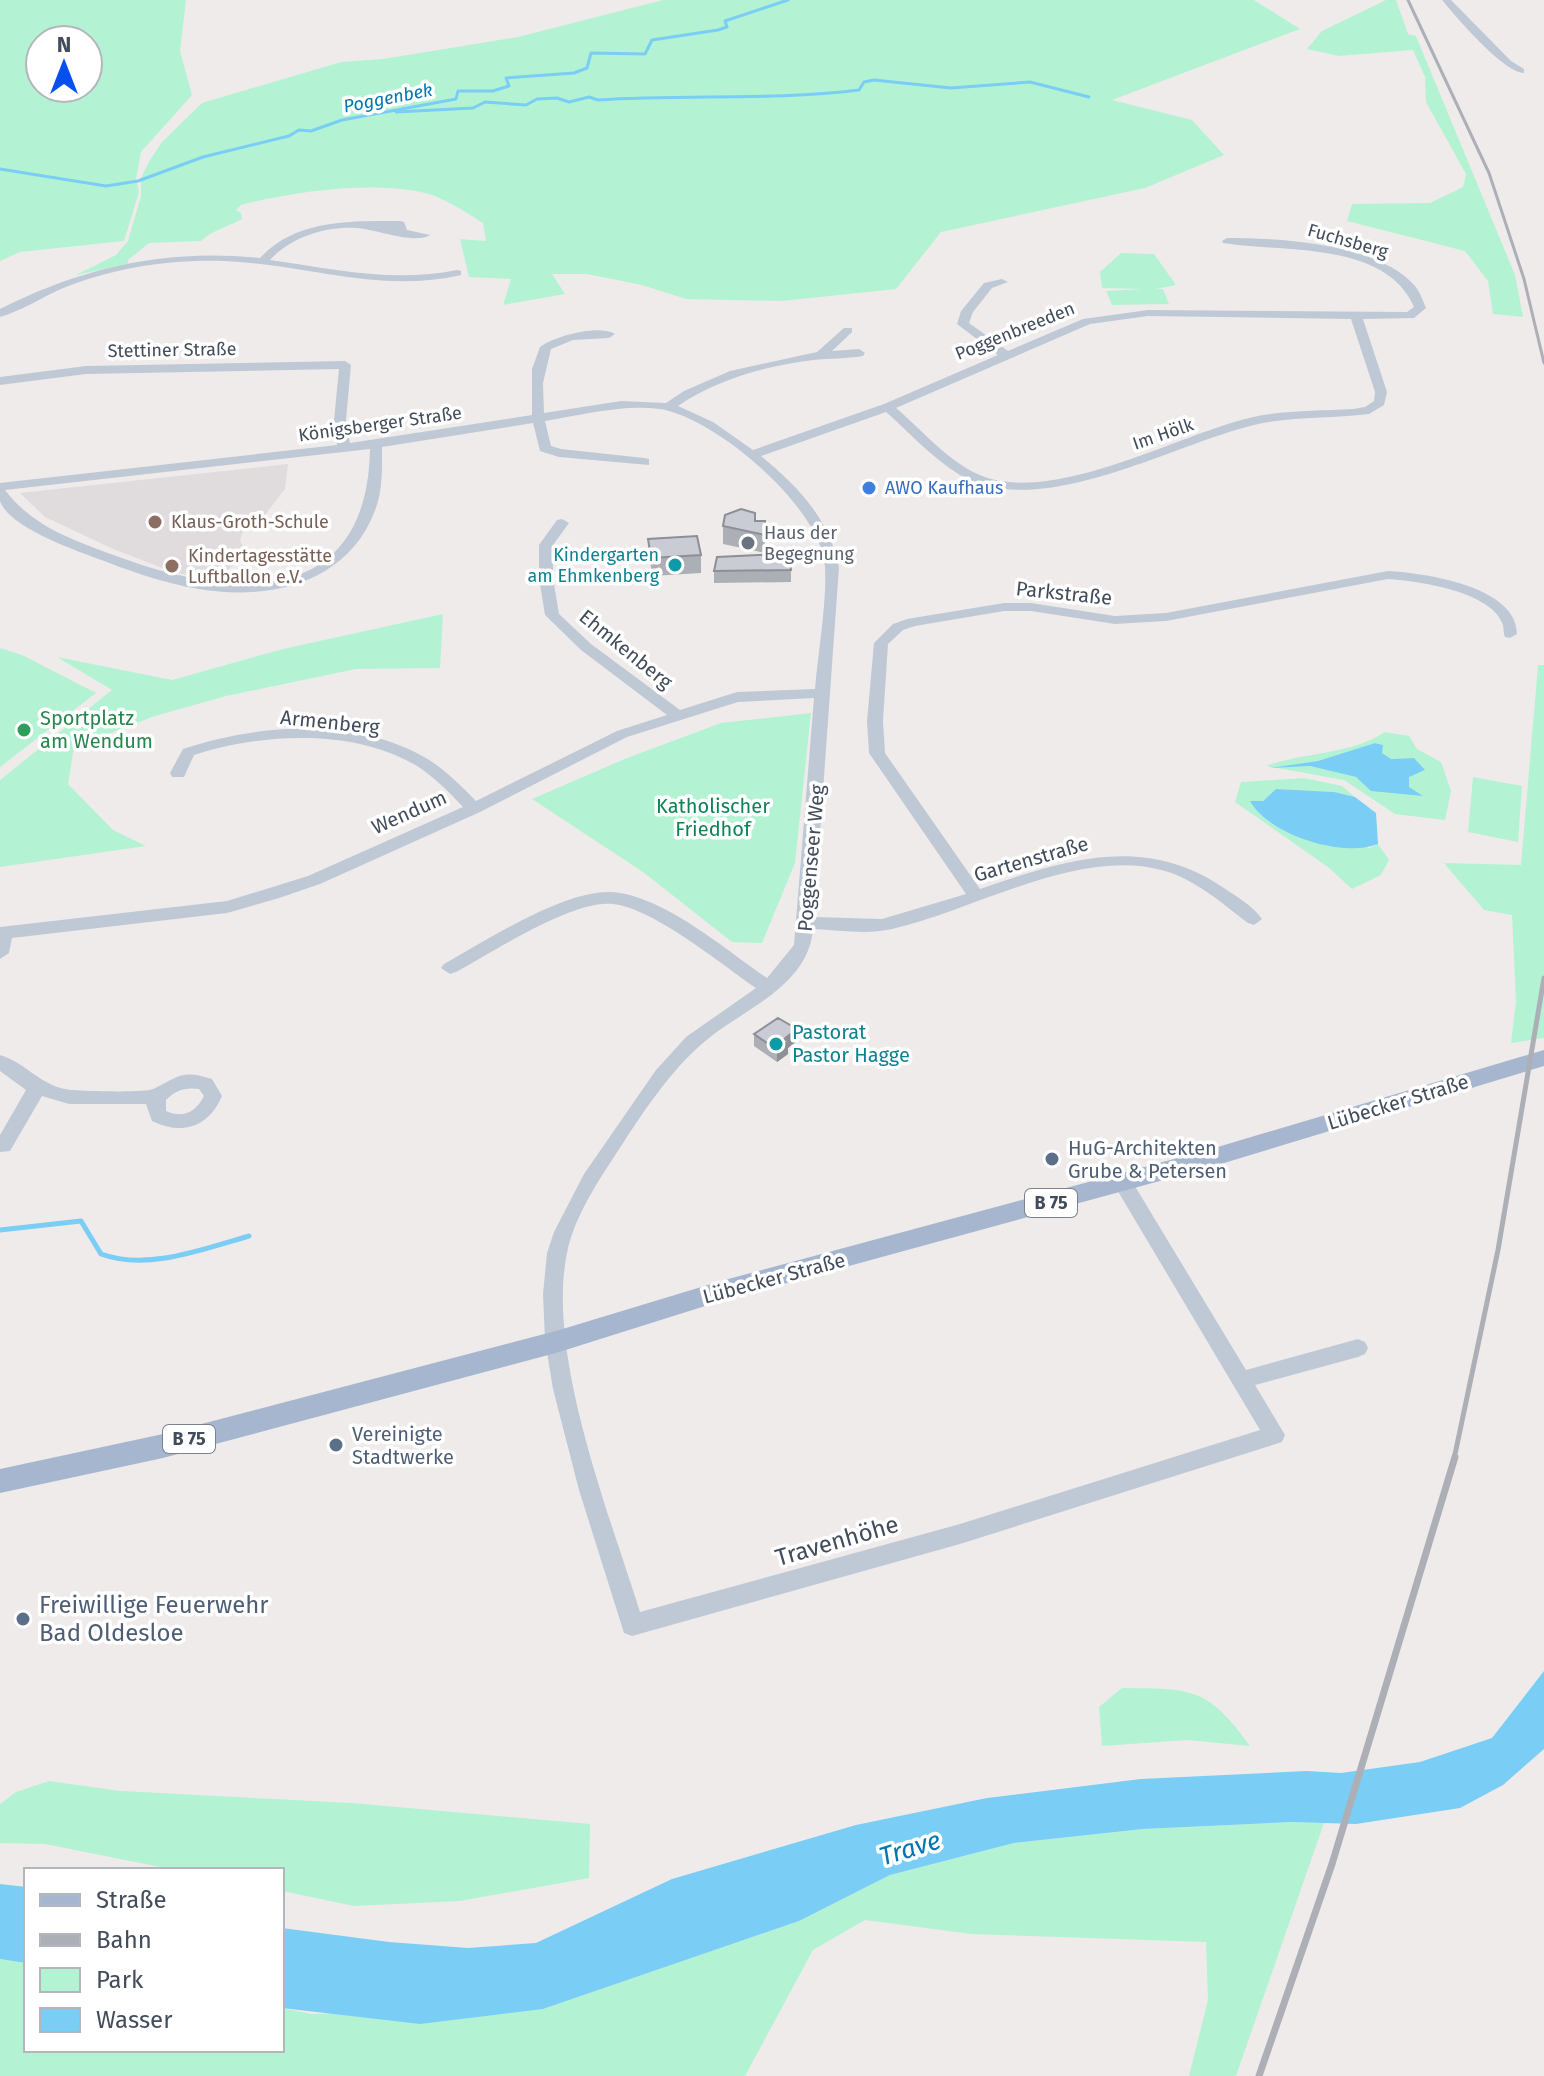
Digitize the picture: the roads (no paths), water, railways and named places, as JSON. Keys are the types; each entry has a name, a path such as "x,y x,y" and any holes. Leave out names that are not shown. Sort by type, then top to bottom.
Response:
{"main road":[{"name":"Lübecker Straße","path":"0,1481 163,1446 556,1342 721,1291 1123,1183 1544,1058"}],"street":[{"path":"1446,0 1497,52 1521,71"},
{"path":"262,262 286,238 320,228 400,224 402,233 425,235"},
{"name":"Fuchsberg","path":"1227,241 1287,244 1365,261 1402,277 1417,292 1420,308 1410,316 1356,315"},
{"path":"0,314 60,283 124,267 193,260 262,262 379,279 425,280 457,273"},
{"path":"1002,282 988,285 967,311 963,324 1004,354"},
{"name":"Poggenbreeden","path":"751,455 888,407 1004,354 1087,321 1148,313 1356,315"},
{"name":"Im Hölk","path":"888,407 969,475 1006,486 1052,482 1121,467 1238,425 1369,410 1380,402 1381,392 1356,315"},
{"path":"822,354 848,330"},
{"path":"609,334 571,337 546,347 541,357 536,420 545,448 559,453 644,462"},
{"path":"344,448 341,405 347,349"},
{"path":"669,407 706,387 755,369 822,354 859,353"},
{"name":"Stettiner Straße","path":"0,381 86,370 345,365"},
{"name":"Königsberger Straße","path":"0,490 376,444 621,405 669,407 707,422 751,455"},
{"path":"0,490 12,511 40,531 163,578 212,587 273,587 302,580 332,563 362,532 372,508 378,467 376,444"},
{"name":"Poggenseer Weg","path":"556,1342 557,1254 575,1206 661,1076 680,1053 770,989 789,970 803,946 832,567 818,523 807,508 751,455"},
{"name":"Ehmkenberg","path":"562,523 546,545 546,578 552,615 586,647 677,715"},
{"name":"Parkstraße","path":"977,897 877,753 875,721 881,643 898,627 1004,607 1031,607 1115,620 1166,617 1399,575 1471,591 1491,603 1510,623 1510,634"},
{"name":"Wendum","path":"2,933 227,907 314,880 474,808 622,734 737,697 824,693"},
{"name":"Armenberg","path":"178,773 188,752 218,740 288,734 339,739 379,746 412,757 437,772 474,808"},
{"name":"Gartenstraße","path":"807,923 890,924 1075,867 1130,859 1165,864 1205,882 1254,919"},
{"path":"450,968 574,904 611,897 654,913 770,989"},
{"path":"0,953 2,933"},
{"path":"0,1062 37,1088 93,1099 157,1097"},
{"path":"3,1146 37,1088"},
{"name":"Travenhöhe","path":"556,1342 565,1394 632,1625 960,1534 1274,1435 1123,1183"},
{"path":"1241,1380 1358,1348"}],"water":[{"path":"1375,743 1383,745 1382,753 1391,759 1414,758 1425,770 1409,777 1409,787 1423,796 1371,791 1356,777 1310,766 1270,768 1318,761"},
{"path":"1276,789 1334,792 1355,797 1376,813 1378,844 1363,848 1327,846 1273,824 1250,801 1263,801"},
{"name":"Trave","path":"1544,1671 1544,1749 1503,1785 1460,1808 1356,1824 1292,1822 1143,1829 1014,1843 890,1875 799,1921 543,2009 420,2024 284,2008 284,1928 389,1942 468,1948 536,1943 672,1879 856,1825 987,1798 1141,1779 1307,1771 1341,1773 1420,1762 1492,1738"},
{"path":"0,1884 24,1887 24,1963 0,1959"}],"waterway":[{"name":"Poggenbek","path":"0,169 106,186 138,181 203,157 289,136 299,130 311,131 342,120 456,99 458,91 493,91 509,86 506,78 574,73 587,68 591,53 645,54 652,40 718,30 727,27 725,21 788,0"},
{"path":"396,112 473,108 485,102 526,105 537,99 557,98 569,102 589,97 598,100 827,93 859,90 864,82 874,80 951,88 1030,82 1089,97"},
{"path":"0,1230 81,1221 101,1254 137,1260 195,1252 249,1236"}],"railway":[{"path":"1408,0 1489,173 1524,279 1544,363"},
{"path":"1454,1459 1498,1250 1544,978"},
{"path":"1259,2076 1332,1864 1455,1457"}],"place":[{"name":"AWO Kaufhaus","path":"869,488"},
{"name":"Klaus-Groth-Schule","path":"155,522"},
{"name":"Haus der Begegnung","path":"748,543"},
{"name":"Kindergarten am Ehmkenberg","path":"675,565"},
{"name":"Kindertagesstätte Luftballon e.V.","path":"172,566"},
{"name":"Sportplatz am Wendum","path":"24,730"},
{"name":"Pastorat Pastor Hagge","path":"776,1044"},
{"name":"HuG-Architekten Grube & Petersen","path":"1052,1159"},
{"name":"Vereinigte Stadtwerke","path":"336,1445"},
{"name":"Freiwillige Feuerwehr Bad Oldesloe","path":"23,1619"}],"park label":[{"name":"Katholischer Friedhof","path":"713,818"}]}
